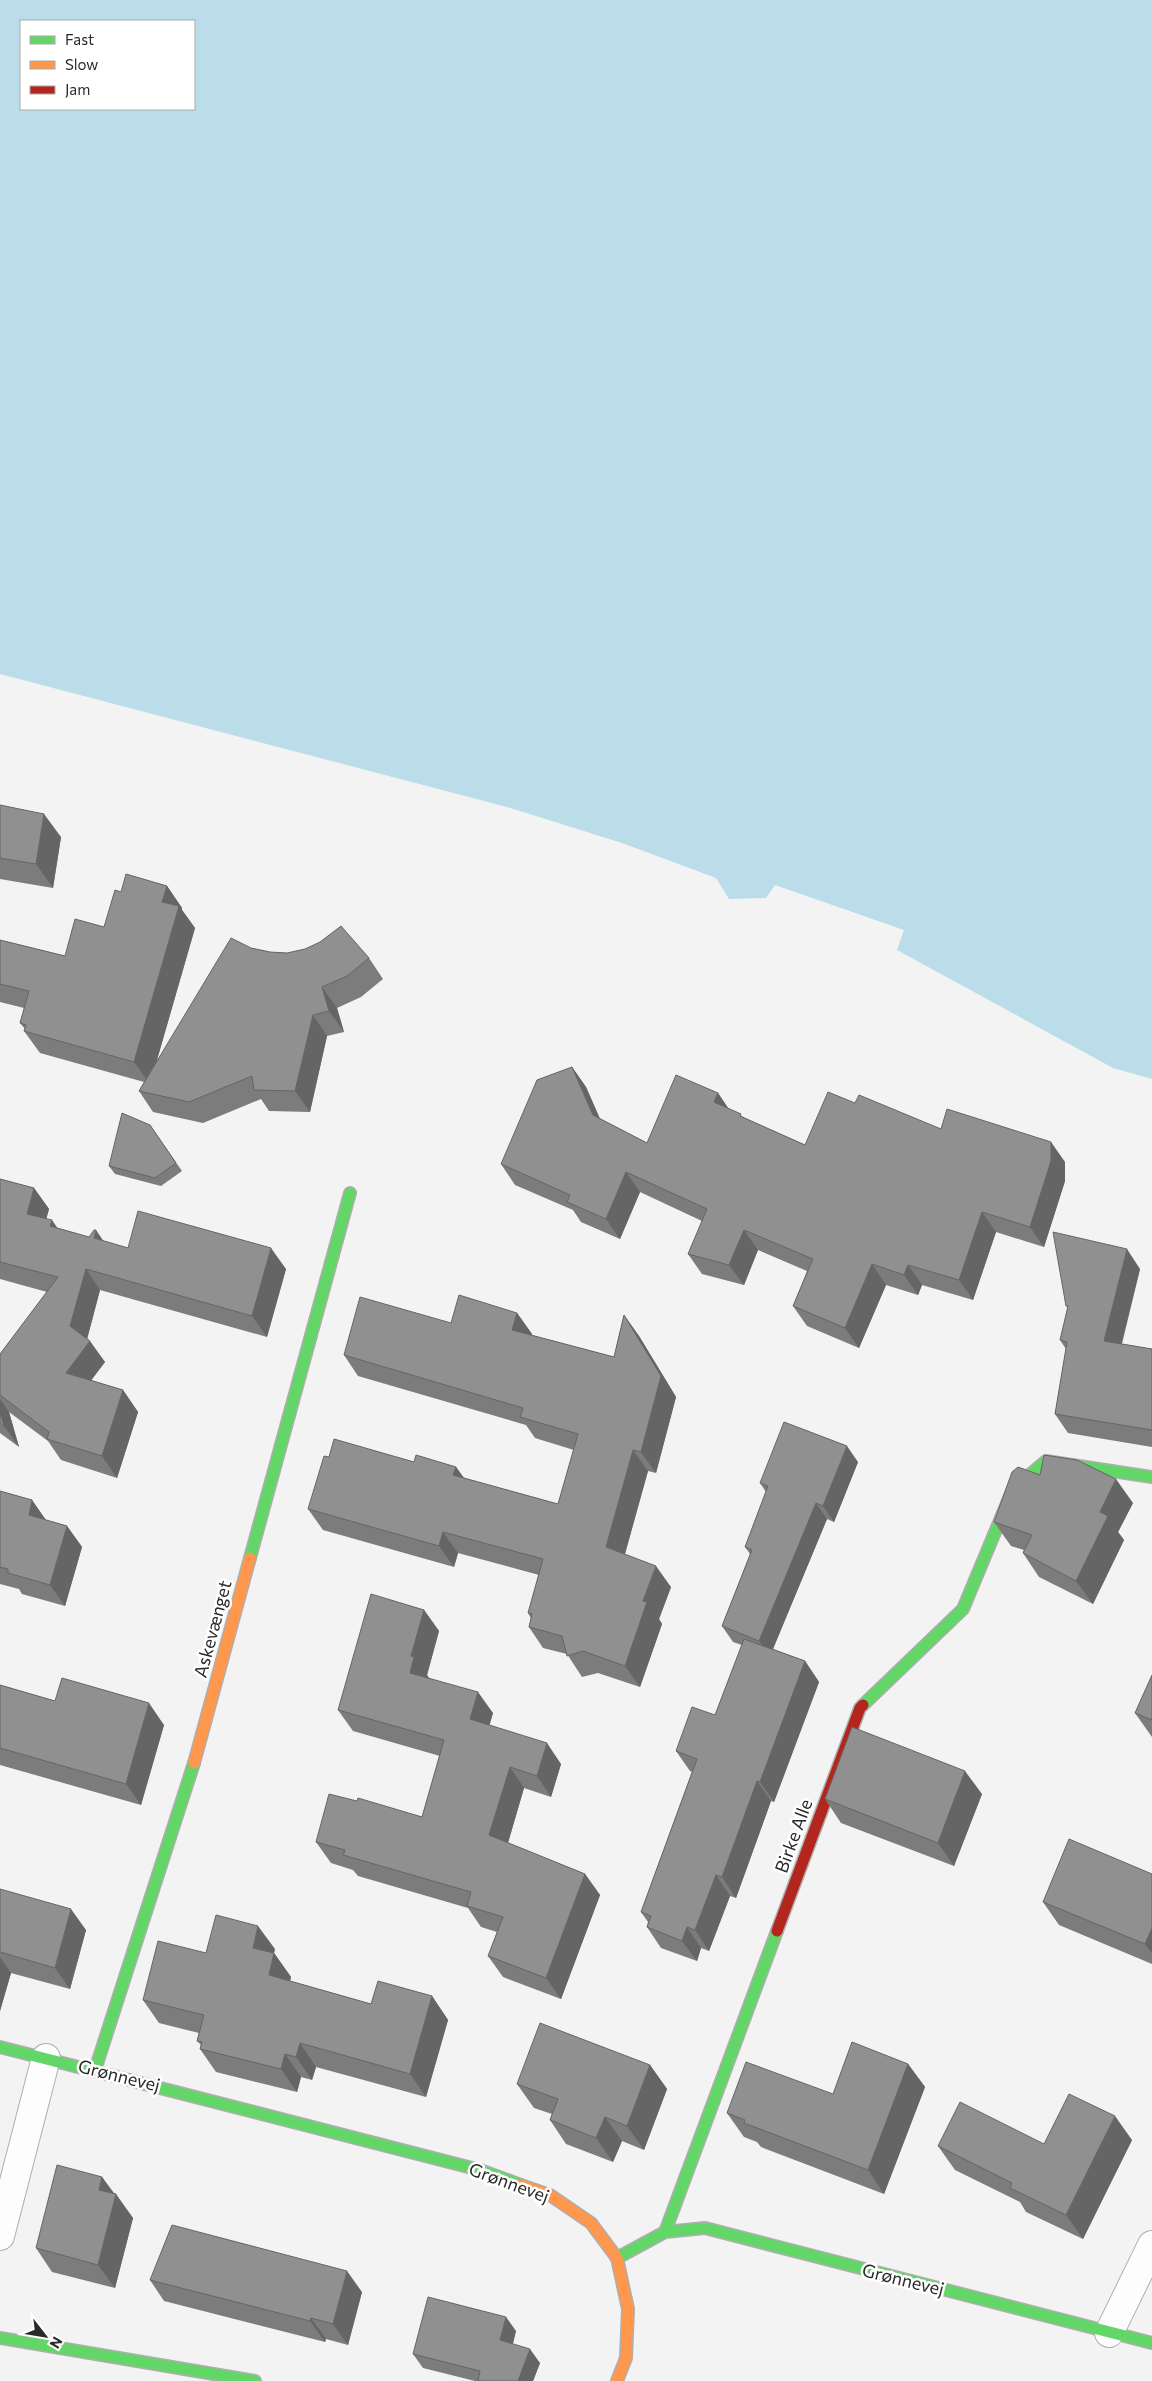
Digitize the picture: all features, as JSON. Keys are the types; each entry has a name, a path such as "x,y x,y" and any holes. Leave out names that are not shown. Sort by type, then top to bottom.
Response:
{"street":[{"name":"Askevænget","path":"95,2070 198,1751 350,1193"},
{"name":"Birke Alle","path":"665,2232 860,1708 963,1610 1013,1489 1046,1461 1152,1477"},
{"name":"Grønnevej","path":"0,2047 480,2170 550,2195 591,2223 617,2258 665,2232 705,2228 1152,2343"},
{"path":"0,2236 46,2058"},
{"path":"1109,2333 1152,2245"},
{"path":"617,2258 628,2309 626,2358 617,2381"},
{"path":"0,2338 255,2381"}],"water":[{"path":"0,0 1152,0 1152,1079 1113,1068 897,950 904,930 775,885 766,898 729,899 716,878 622,843 507,807 0,674"}],"building":[{"path":"0,805 44,814 36,864 0,858"},
{"path":"126,874 167,886 162,902 179,906 134,1062 24,1031 26,1025 20,1023 29,991 0,984 0,940 65,956 75,919 104,927 115,890 121,892"},
{"path":"341,926 369,958 347,976 322,987 329,1011 313,1015 295,1091 254,1090 252,1076 189,1102 139,1091 231,938 251,948 287,953 305,949 320,942"},
{"path":"572,1067 593,1115 647,1143 676,1075 718,1093 714,1102 741,1114 740,1116 805,1145 828,1092 855,1103 859,1095 941,1129 947,1109 1051,1142 1051,1161 1030,1227 982,1212 959,1280 908,1265 904,1275 872,1264 845,1328 793,1306 813,1259 744,1230 729,1265 688,1254 707,1209 626,1172 606,1219 567,1202 570,1195 501,1164 537,1080"},
{"path":"122,1113 150,1125 176,1163 155,1178 109,1166"},
{"path":"0,1179 34,1188 27,1214 52,1220 50,1226 89,1237 96,1230 94,1238 128,1248 138,1211 271,1248 252,1316 86,1269 70,1326 90,1341 66,1373 123,1390 102,1456 47,1439 49,1432 0,1395 0,1354 58,1277 0,1262"},
{"path":"1053,1232 1127,1249 1104,1341 1152,1349 1152,1430 1055,1414 1067,1342 1060,1340 1068,1306 1066,1306"},
{"path":"459,1295 517,1313 512,1330 614,1357 624,1315 661,1376 641,1452 633,1450 606,1547 656,1566 643,1601 647,1602 625,1666 583,1651 567,1656 562,1636 529,1627 532,1614 528,1613 543,1559 443,1532 439,1546 308,1509 324,1456 329,1457 334,1439 414,1462 416,1455 456,1467 453,1475 558,1504 578,1434 520,1417 523,1408 344,1355 360,1297 451,1323"},
{"path":"0,1412 4,1426 0,1423"},
{"path":"784,1422 847,1446 823,1506 816,1503 759,1641 722,1626 752,1550 745,1547 768,1486 760,1483"},
{"path":"1044,1455 1077,1460 1116,1479 1100,1512 1108,1516 1076,1581 1023,1553 1032,1535 994,1522 1012,1472 1018,1467 1040,1475"},
{"path":"0,1491 32,1500 29,1515 67,1526 50,1585 8,1573 8,1569 0,1567"},
{"path":"371,1594 424,1610 411,1656 414,1657 410,1673 478,1692 470,1719 547,1743 537,1776 510,1767 489,1835 585,1874 546,1978 488,1956 503,1917 467,1906 471,1892 343,1855 345,1850 316,1842 329,1794 357,1801 358,1798 422,1817 444,1740 338,1710"},
{"path":"744,1639 805,1661 760,1782 757,1781 722,1877 716,1875 695,1930 687,1927 682,1941 647,1927 651,1916 641,1912 697,1759 676,1751 692,1707 715,1715"},
{"path":"1152,1675 1152,1720 1135,1713"},
{"path":"62,1678 149,1703 126,1784 0,1748 0,1685 55,1701"},
{"path":"852,1727 965,1771 938,1843 825,1799"},
{"path":"1069,1839 1152,1874 1152,1928 1145,1944 1043,1902"},
{"path":"0,1889 71,1909 55,1968 0,1952"},
{"path":"216,1915 258,1926 253,1948 274,1953 269,1975 371,2004 378,1981 432,1996 410,2074 300,2043 296,2057 285,2054 281,2069 200,2049 202,2042 197,2041 204,2015 143,2000 158,1941 206,1953"},
{"path":"540,2023 650,2065 627,2126 605,2117 596,2138 550,2120 558,2099 517,2084"},
{"path":"852,2042 908,2064 868,2170 744,2123 745,2120 727,2113 746,2062 833,2094"},
{"path":"1069,2094 1115,2116 1066,2215 1010,2188 1012,2183 938,2146 960,2102 1044,2144"},
{"path":"57,2165 102,2177 99,2190 116,2194 98,2265 36,2248"},
{"path":"172,2225 347,2271 333,2324 311,2318 310,2321 150,2280"},
{"path":"428,2297 506,2317 500,2340 530,2349 518,2381 478,2381 480,2371 413,2354"}],"traffic: fast":[{"path":"250,1558 350,1193"},
{"path":"863,1705 963,1609 1013,1489 1046,1461 1152,1477"},
{"path":"95,2070 194,1763"},
{"path":"665,2232 777,1931"},
{"path":"0,2047 480,2170 521,2185"},
{"path":"617,2258 665,2232 705,2228 1152,2343"},
{"path":"0,2338 255,2381"}],"traffic: slow":[{"path":"194,1763 250,1558"},
{"path":"521,2185 550,2195 591,2223 617,2258 628,2309 626,2358 617,2381"}],"traffic: jam":[{"path":"777,1931 860,1708 863,1705"}]}
